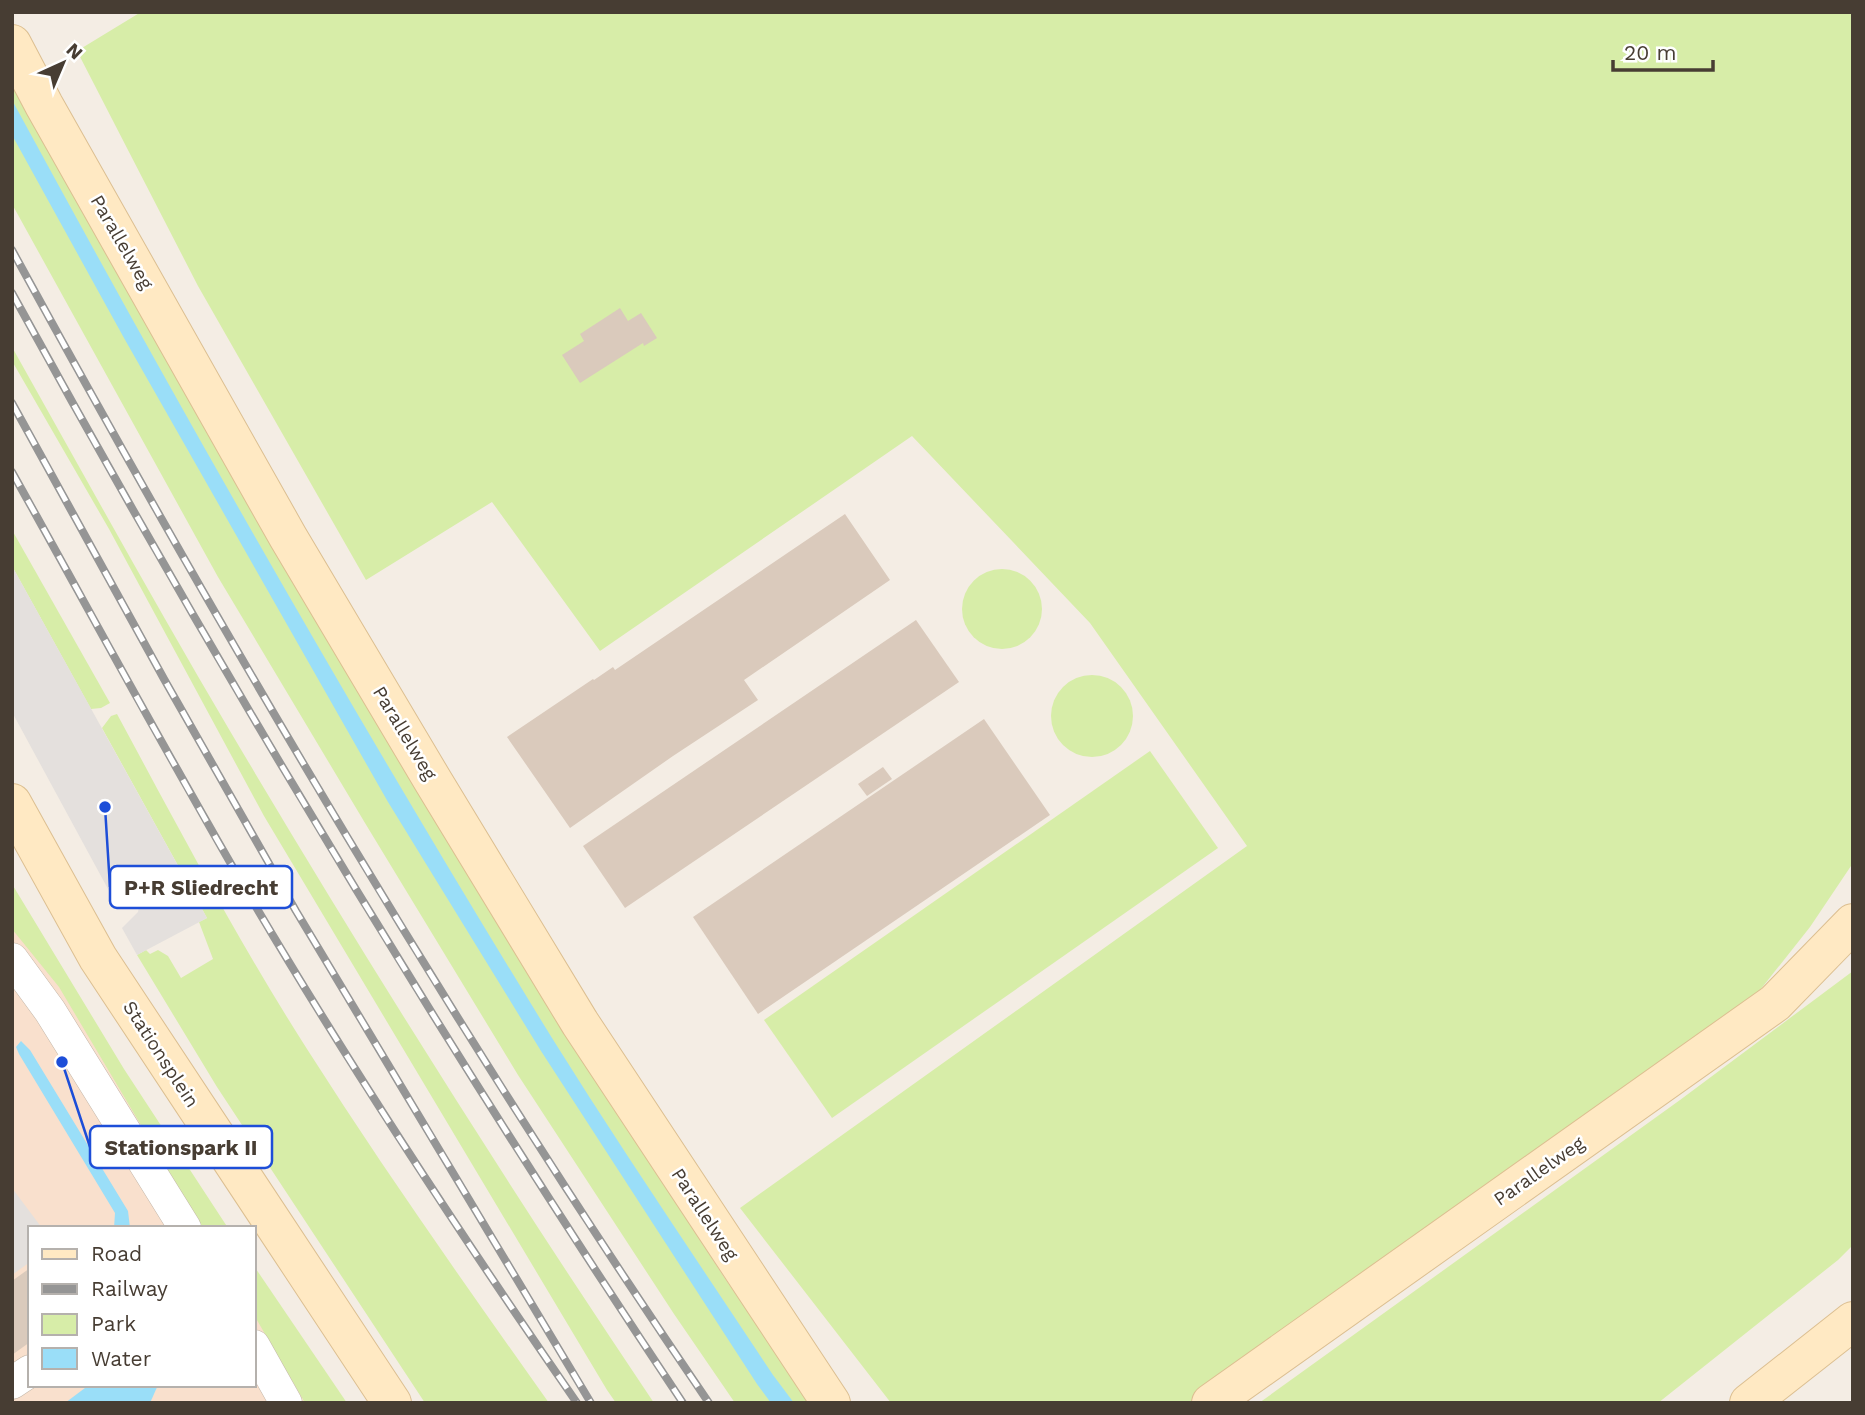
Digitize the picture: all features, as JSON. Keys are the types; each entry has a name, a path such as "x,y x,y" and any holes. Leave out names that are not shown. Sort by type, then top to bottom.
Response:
{"street":[{"name":"Parallelweg","path":"12,44 288,537 433,781 580,1023 831,1403"},
{"name":"Stationsplein","path":"12,803 98,957 392,1403"},
{"name":"Parallelweg","path":"1211,1403 1775,1003 1853,923"},
{"path":"12,959 50,1011 184,1226"},
{"path":"1749,1403 1853,1321"},
{"path":"256,1350 286,1403"},
{"path":"12,1383 28,1372"}],"shaded area":[{"path":"12,566 207,918 137,955 122,928 138,912 140,901 137,887 114,900 12,712"},
{"path":"12,896 212,1226 28,1226 28,1387 256,1387 256,1298 319,1403 12,1403"},
{"path":"12,1188 40,1226 28,1226 28,1263 12,1275"}],"green space":[{"path":"141,12 1853,12 1853,863 1810,927 1749,1004 1191,1403 891,1403 740,1208 1247,846 1090,623 912,436 600,651 492,502 366,580 198,286 77,51"},
{"path":"12,67 567,1034 724,1277 810,1403 735,1403 518,1075 218,577 12,204"},
{"path":"12,347 202,683 332,901 490,1154 654,1403 616,1403 607,1390 264,816 109,529 12,361"},
{"path":"12,530 110,703 101,708 91,709 12,566"},
{"path":"1002,569 1017,572 1030,581 1039,594 1042,609 1039,624 1030,637 1017,646 1002,649 987,646 974,637 965,624 962,609 965,594 974,581 987,572"},
{"path":"1092,675 1108,678 1121,687 1130,700 1133,716 1130,732 1121,745 1108,754 1092,757 1076,754 1063,745 1054,732 1051,716 1054,700 1063,687 1076,678"},
{"path":"117,714 233,925 307,1049 456,1271 549,1403 425,1403 217,1087 137,955 146,950 150,954 158,950 168,956 181,978 213,959 199,922 207,918 102,728 111,716"},
{"path":"1150,751 1218,848 832,1118 764,1020"},
{"path":"12,884 124,1069 227,1226 201,1226 59,987 12,929"},
{"path":"1853,971 1853,1245 1838,1260 1658,1403 1259,1403 1680,1100"},
{"path":"256,1269 347,1403 305,1403 256,1318"}],"water":[{"path":"12,100 276,573 482,923 606,1123 794,1403 771,1403 757,1384 541,1051 388,802 124,338 12,135"},
{"path":"21,1041 30,1050 128,1211 130,1226 114,1226 115,1213 16,1047"},
{"path":"86,1387 157,1387 150,1403 65,1403"}],"building":[{"path":"620,308 628,321 641,313 657,338 644,346 643,343 580,383 562,355 584,341 580,334"},
{"path":"845,514 890,580 744,680 758,700 570,828 507,737 593,679 613,667 615,670"},
{"path":"916,620 959,682 625,908 583,846"},
{"path":"984,719 1050,815 758,1014 693,917"},
{"path":"883,767 892,779 867,796 858,784"},
{"path":"28,1269 28,1343 12,1355 12,1281"}],"railway":[{"path":"12,250 176,544 346,835 523,1121 709,1403"},
{"path":"12,293 171,576 335,856 506,1131 683,1403"},
{"path":"12,403 296,911 591,1403"},
{"path":"12,472 194,799 294,970 412,1158 577,1403"}],"place":[{"name":"P+R Sliedrecht","path":"105,807"},
{"name":"Stationspark II","path":"62,1062"}]}
